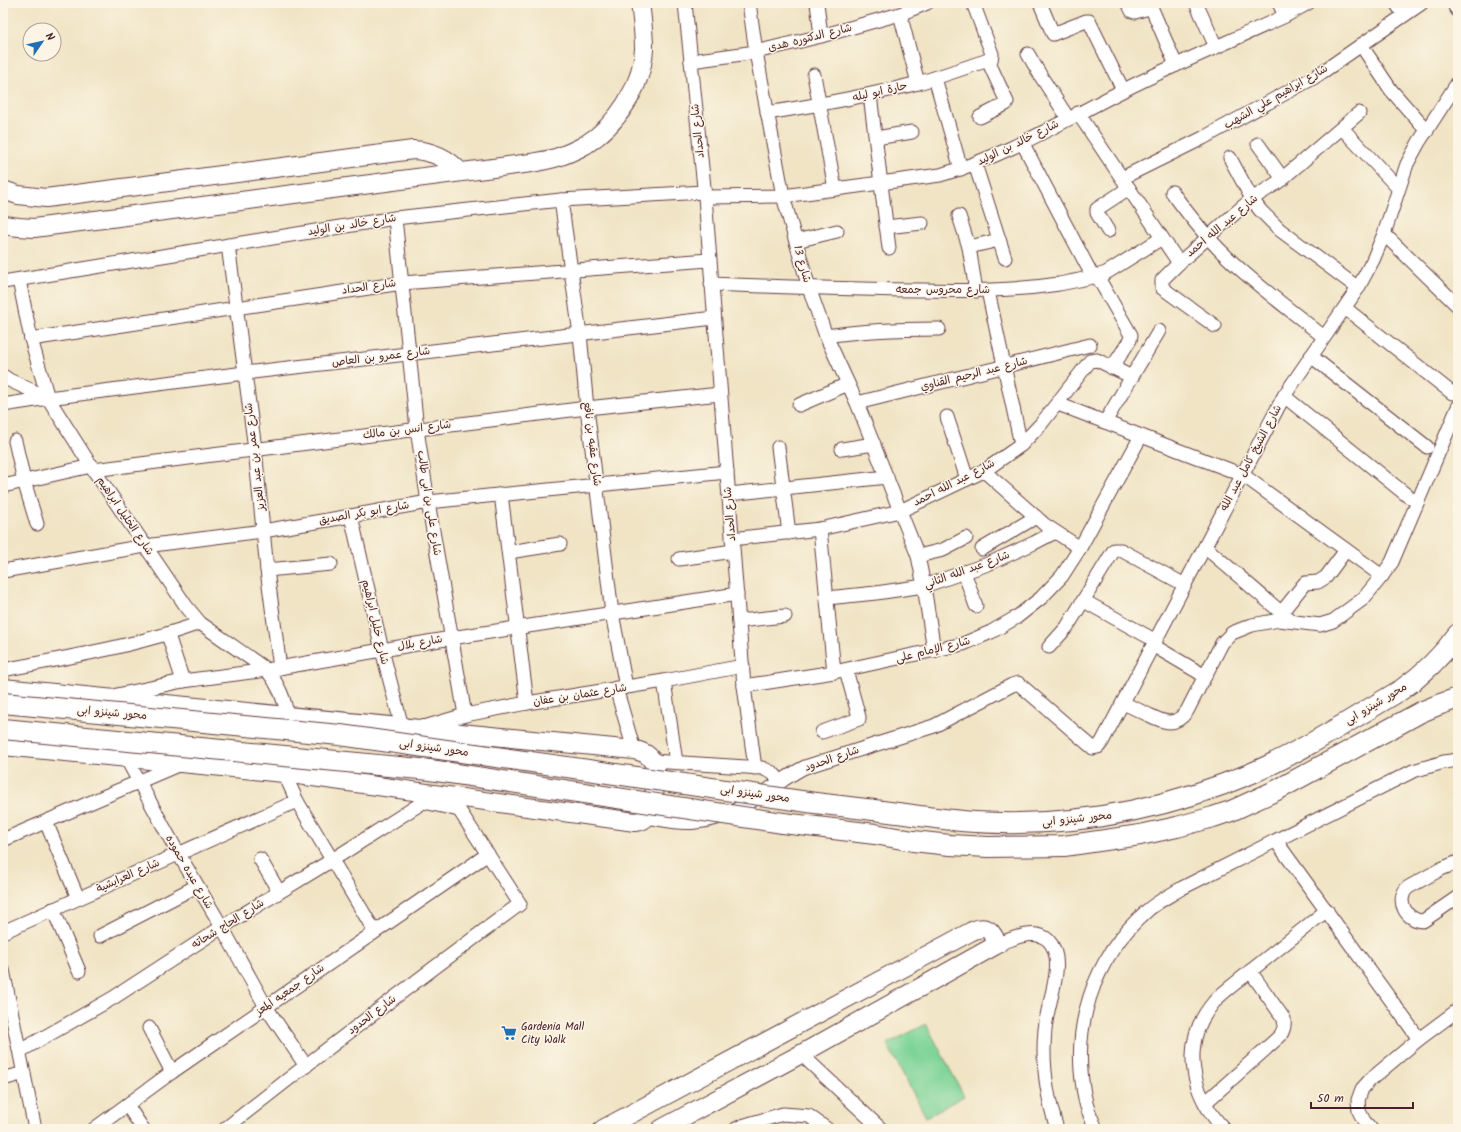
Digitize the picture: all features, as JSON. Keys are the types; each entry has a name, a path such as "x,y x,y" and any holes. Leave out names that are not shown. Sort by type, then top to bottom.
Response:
{"main road":[{"name":"محور شينزو ابى","path":"3,703 340,735 581,768 815,803 974,822 1021,824 1069,821 1117,815 1164,804 1210,790 1254,772 1303,747 1413,682 1435,662 1458,634"},
{"name":"محور شينزو ابى","path":"3,729 430,770 783,823 875,834 913,841 988,847 1064,846 1140,836 1177,828 1231,811 1277,790 1421,712 1458,698"}],"street":[{"path":"3,225 34,228 531,163 559,157 585,145 608,127 626,104 638,78 644,50 643,21 640,3"},
{"name":"شارع الحداد","path":"685,3 704,194 744,686 755,768"},
{"name":"شارع 13","path":"749,3 756,52 783,196 808,288 826,336 874,444 918,556 934,651"},
{"path":"817,3 822,36"},
{"name":"شارع الدكتوره هدى","path":"691,61 756,52 822,36 927,3"},
{"path":"974,3 992,54 990,65 1007,102 1006,104 980,117"},
{"path":"1040,3 1053,34 1089,21 1123,90"},
{"path":"1128,3 1132,11 1135,12 1148,8 1152,9 1176,64"},
{"path":"1196,3 1216,47"},
{"path":"1279,3 1285,16"},
{"name":"شارع خالد بن الوليد","path":"3,282 395,218 561,200 704,194 783,196 940,175 975,164 1022,142 1176,64 1285,16 1308,3"},
{"path":"1396,3 1404,15"},
{"name":"شارع ابراهيم علي الشهب","path":"1108,231 1097,213 1097,209 1126,183 1203,138 1315,77 1422,3"},
{"path":"1453,3 1458,11"},
{"path":"907,9 918,83"},
{"path":"1361,45 1392,90 1427,131"},
{"path":"1028,54 1042,78 1126,183 1179,262"},
{"name":"حارة ابو ليله","path":"767,113 820,105 870,95 935,78 991,59"},
{"path":"814,75 835,189"},
{"path":"935,78 962,168"},
{"name":"شارع الشيخ كامل عبد الله","path":"1018,683 1093,748 1098,747 1102,742 1155,644 1284,396 1358,288 1373,260 1384,234 1404,170 1412,153 1458,82"},
{"path":"870,95 889,248"},
{"name":"شارع عبد الله احمد","path":"1215,326 1162,288 1162,280 1179,262 1252,199 1271,188 1359,113"},
{"path":"1342,128 1398,188"},
{"path":"876,138 912,132"},
{"path":"1022,142 1095,277 1131,335 1130,340 1112,368"},
{"path":"1258,144 1283,178"},
{"path":"3,190 18,195 46,198 413,150 431,152 439,155 454,165 460,172"},
{"path":"1230,158 1252,199 1260,210 1280,230 1358,288"},
{"path":"975,164 1005,258"},
{"path":"1172,192 1208,238 1245,273 1324,337"},
{"name":"شارع عقبه بن نافع","path":"561,200 580,334 587,408 621,688 634,750"},
{"path":"959,216 1004,366 1021,445"},
{"name":"شارع على بن ابى طالب","path":"395,218 417,429 428,502 465,715"},
{"path":"886,227 922,222"},
{"path":"796,241 837,231"},
{"path":"1384,234 1458,306"},
{"name":"شارع محروس جمعه","path":"711,284 808,288 982,291 1040,286 1095,277 1106,273 1162,238"},
{"path":"969,247 999,240"},
{"name":"شارع عمر بن عبد العزيز","path":"228,245 255,449 267,570 280,668"},
{"name":"شارع الحداد","path":"32,339 402,283 709,260"},
{"name":"شارع الخليل ابراهيم","path":"19,280 32,339 48,398 92,468 186,606 200,623 267,670 283,696 287,716"},
{"path":"1345,308 1452,393"},
{"name":"شارع عمرو بن العاص","path":"3,406 48,398 245,373 714,318"},
{"path":"826,336 856,331 939,329"},
{"path":"1105,422 1159,330"},
{"name":"شارع عبد الرحيم القناوي","path":"857,403 1090,346"},
{"path":"1311,356 1427,447"},
{"name":"شارع عبد الله احمد","path":"679,559 733,545 789,533 820,529 900,511 984,470 1021,445 1058,404 1090,361 1098,360 1132,377"},
{"path":"3,376 48,398"},
{"path":"799,405 848,384"},
{"name":"شارع انس بن مالك","path":"3,486 92,468 587,408 720,394"},
{"path":"1284,396 1409,497"},
{"path":"1058,404 1243,475 1382,576"},
{"path":"1205,547 1286,617 1320,625 1333,621 1363,599 1392,562 1458,408"},
{"path":"947,417 967,479"},
{"name":"شارع الإمام على","path":"744,686 840,671 963,644 991,632 1018,617 1041,598 1062,576 1080,548 1141,436"},
{"path":"15,441 24,481 37,524"},
{"path":"842,448 874,444"},
{"path":"778,447 789,533"},
{"path":"984,470 1036,517 1055,532 1080,548"},
{"name":"شارع ابو بكر الصديق","path":"3,571 145,546 263,531 428,502 727,472"},
{"path":"729,494 887,477"},
{"path":"501,494 519,628 527,703"},
{"name":"شارع خليل ابراهيم","path":"351,516 382,650 410,728"},
{"path":"982,549 1036,517"},
{"path":"820,529 827,598 840,671 859,717 859,719 822,732"},
{"name":"شارع عبد الله الثاني","path":"827,598 924,586 1011,554 1055,532"},
{"path":"918,556 943,550 966,538"},
{"path":"509,552 560,544"},
{"path":"1050,647 1068,627 1114,550 1121,550 1185,585"},
{"path":"1123,703 1162,721 1176,721 1183,717 1222,643 1232,633 1252,625 1279,620 1286,617 1305,583 1318,582 1326,578 1346,550"},
{"path":"267,570 331,564"},
{"path":"964,572 976,606"},
{"name":"شارع بلال","path":"105,698 183,681 280,668 451,638 737,594"},
{"path":"1084,600 1205,676"},
{"path":"739,622 785,616"},
{"path":"3,670 100,651 168,635 200,623"},
{"path":"168,635 183,681"},
{"name":"شارع عثمان بن عفان","path":"410,728 465,715 527,703 664,681 743,666"},
{"path":"664,681 676,762"},
{"name":"شارع الحدود","path":"648,817 683,822 710,820 736,810 797,771 814,764 934,726 1018,683"},
{"path":"3,688 634,750 644,753 652,761 656,772 652,809 648,817 644,820 635,822 442,801 284,773 3,746"},
{"name":"شارع عبده حموده","path":"126,758 138,782 222,927 266,1007 306,1066"},
{"path":"1096,1129 1086,1105 1080,1069 1081,1041 1089,998 1103,964 1123,934 1149,909 1182,888 1413,771 1444,762 1458,760"},
{"path":"652,761 762,768 773,772 781,782"},
{"path":"3,840 181,763"},
{"path":"284,773 297,801 375,932"},
{"name":"شارع العرايشية","path":"3,932 297,801"},
{"path":"442,801 488,854"},
{"name":"شارع الحاج شحاته","path":"20,1051 113,998 222,927 332,860 442,801"},
{"path":"46,822 78,898"},
{"path":"1276,840 1419,1039"},
{"name":"شارع الحدود","path":"225,1129 459,949 520,904 488,854"},
{"name":"شارع جمعيه المعز","path":"94,1129 172,1072 488,854"},
{"path":"260,859 279,892"},
{"path":"1458,862 1441,869 1407,888 1401,899 1411,918 1417,921 1423,920 1458,897"},
{"path":"100,936 197,886"},
{"path":"53,909 79,971"},
{"path":"1224,1129 1205,1103 1197,1087 1193,1069 1193,1051 1197,1033 1204,1017 1214,1002 1250,971 1327,910"},
{"path":"603,1129 972,931 986,928 990,931 998,944"},
{"path":"661,1129 801,1054 998,944 1021,935 1035,934 1048,940 1056,953 1056,968 1045,1031 1044,1049 1045,1071 1050,1108 1057,1129"},
{"path":"3,970 5,990 20,1051 35,1129"},
{"path":"1205,1103 1284,1031 1284,1019 1250,971"},
{"path":"1371,1129 1364,1121 1359,1111 1358,1100 1362,1089 1370,1080 1419,1039 1458,1010"},
{"path":"149,1028 172,1072"},
{"path":"801,1054 881,1129"},
{"path":"3,1079 24,1073"},
{"path":"127,1105 143,1129"},
{"path":"736,1129 783,1114 809,1116 827,1129"}],"green space":[{"path":"926,1024 964,1096 926,1117 887,1044"}],"place":[{"name":"Gardenia Mall City Walk","path":"509,1033"}]}
